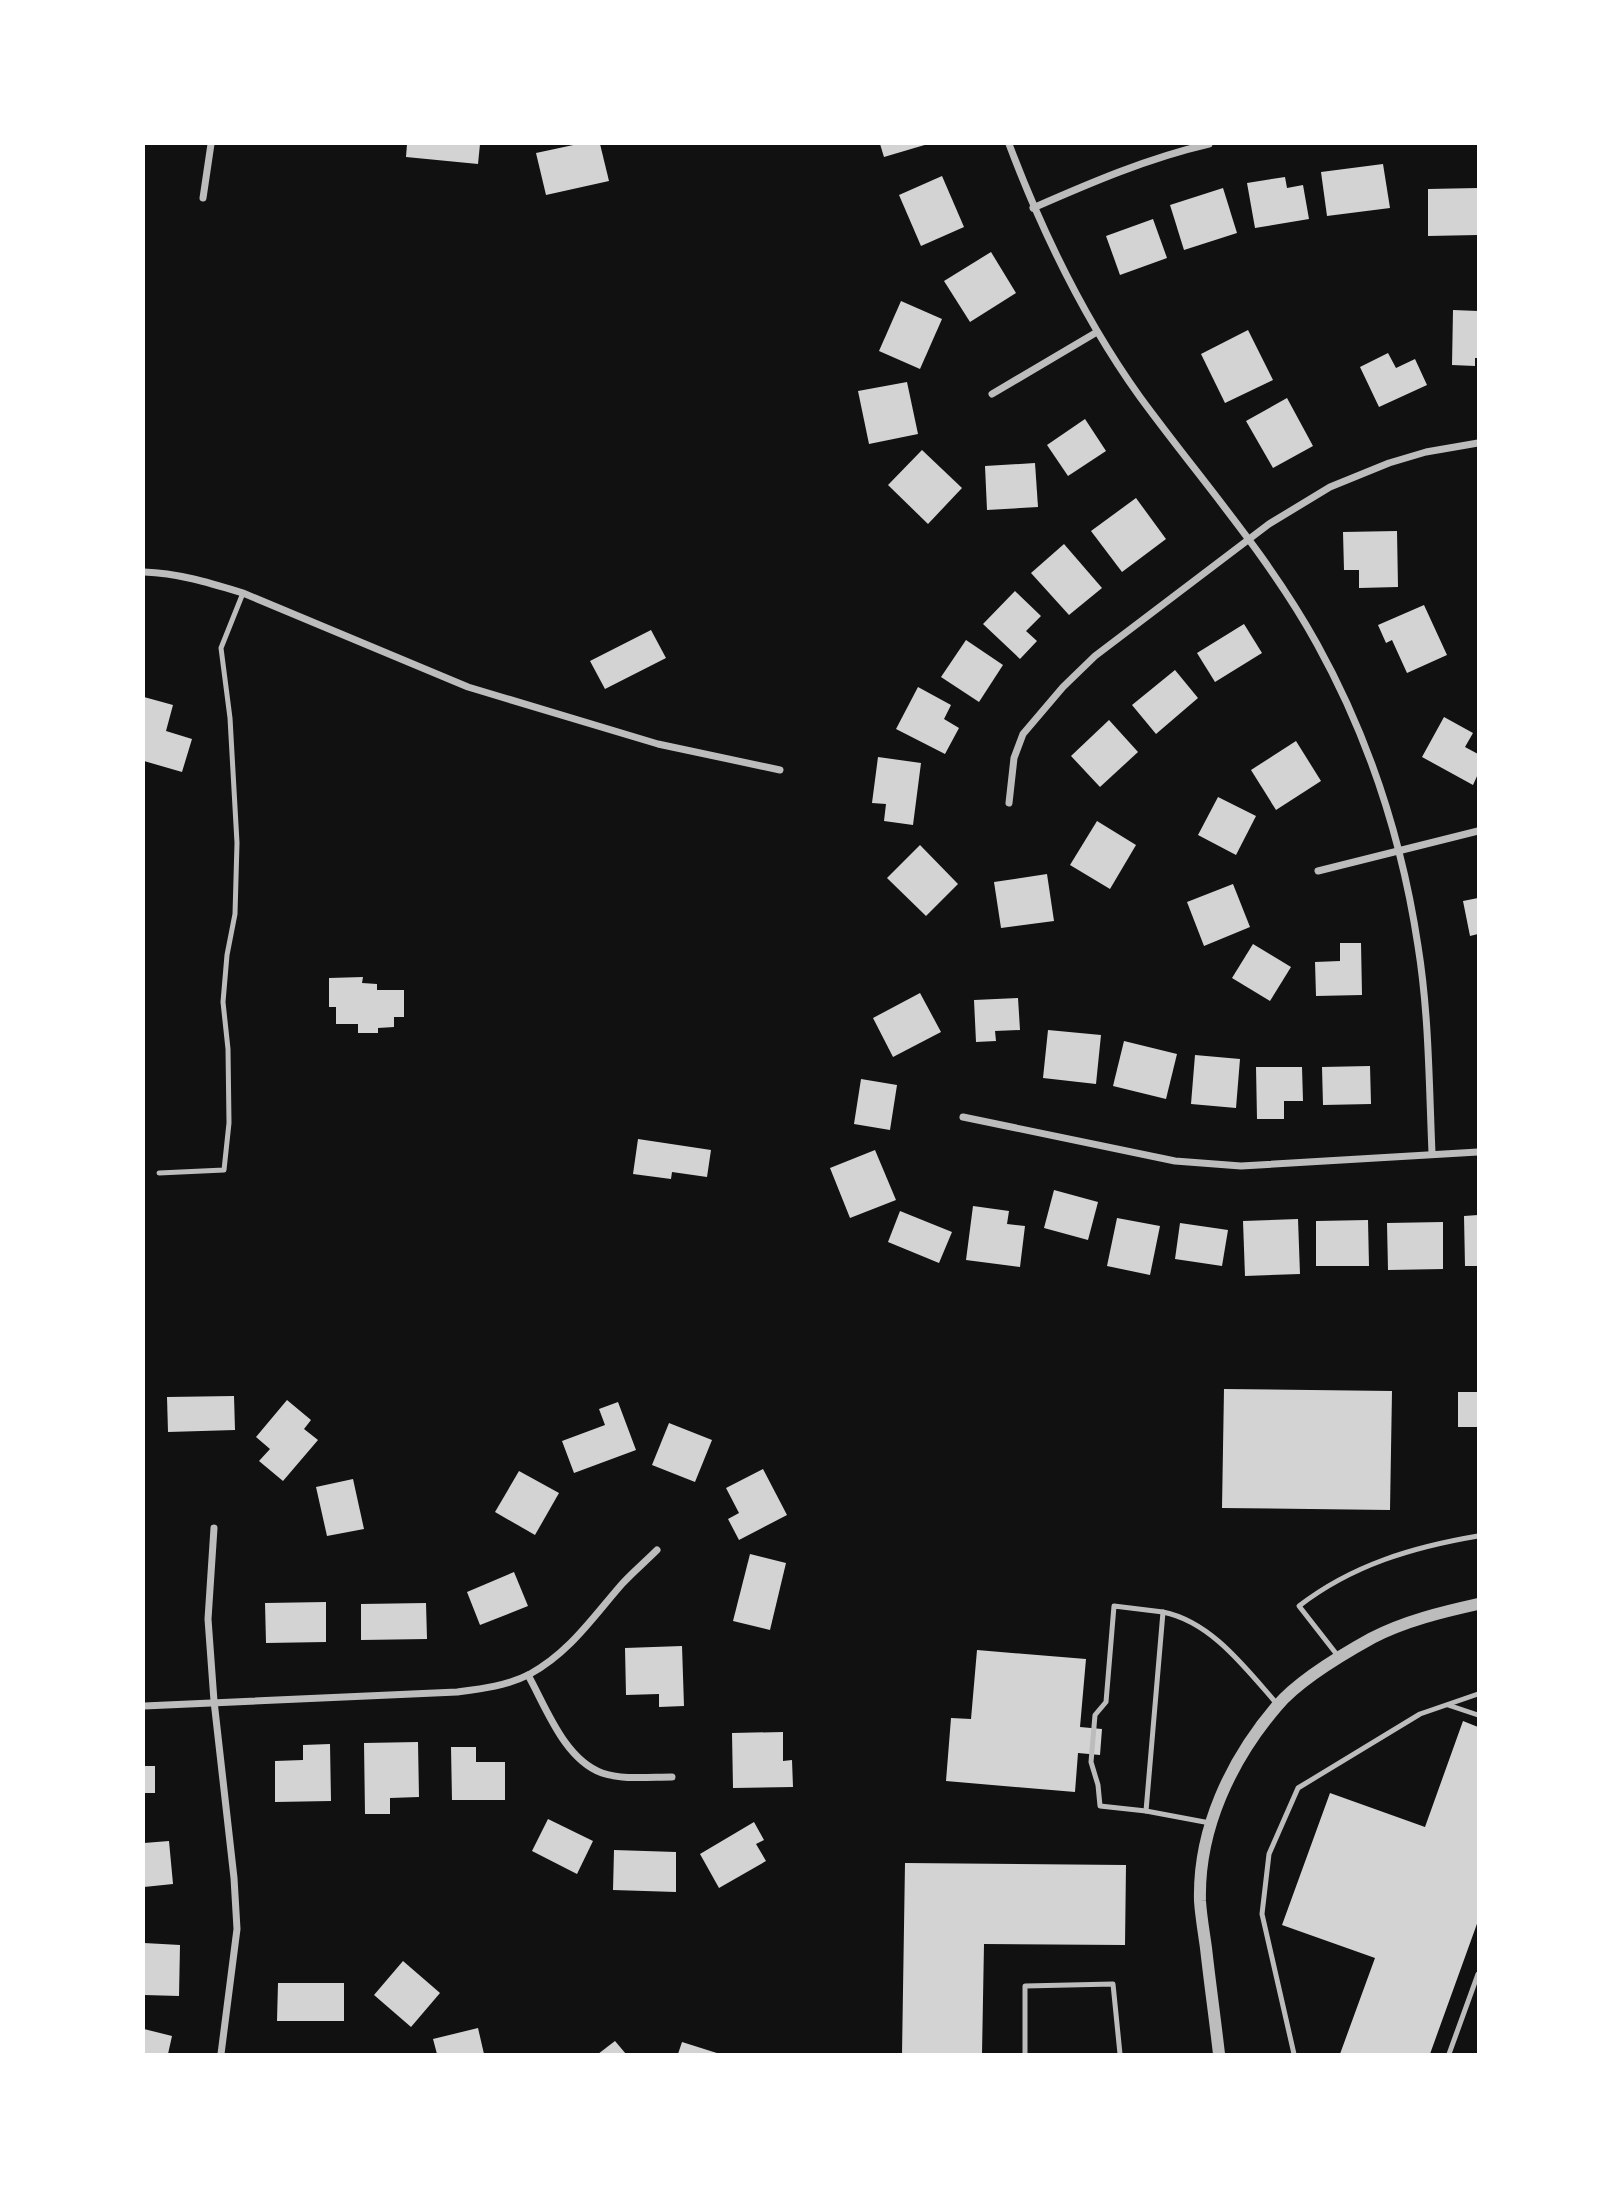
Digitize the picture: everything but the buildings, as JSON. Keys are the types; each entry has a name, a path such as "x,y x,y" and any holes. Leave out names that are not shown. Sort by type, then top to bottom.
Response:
{"street":[{"path":"203,198 211,144"},
{"path":"1009,144 1033,208 1097,332 1140,397 1283,589 1316,643 1347,703 1387,803 1400,850 1421,972 1432,1153"},
{"path":"1033,208 1116,173 1209,144"},
{"path":"992,394 1097,332"},
{"path":"1009,803 1014,758 1023,734 1063,687 1095,656 1269,524 1330,487 1359,473 1426,452 1479,443"},
{"path":"144,572 160,572 205,581 243,593 468,687 658,744 780,770"},
{"path":"1318,871 1479,831"},
{"path":"963,1117 1175,1161 1210,1165 1241,1166 1432,1153 1479,1153"},
{"path":"214,1528 208,1619 237,1929 221,2054"},
{"path":"144,1706 457,1692 489,1688 528,1675 569,1645 591,1623 623,1583 657,1550"},
{"path":"1219,2054 1200,1900 1211,1824 1225,1786 1242,1754 1278,1705 1339,1657 1374,1637 1408,1623 1479,1604"},
{"path":"528,1675 562,1736 586,1764 603,1773 634,1777 672,1777"}],"lane":[{"path":"159,1173 224,1170 229,1098 223,1002 227,955 235,914 237,843 230,718 221,648 243,593"},
{"path":"1339,1657 1299,1606 1322,1588 1371,1562 1431,1544 1479,1536"},
{"path":"1211,1824 1146,1811 1100,1806 1098,1785 1091,1762 1095,1715 1105,1702 1114,1606 1183,1616 1216,1638 1278,1705"},
{"path":"1146,1811 1163,1612"},
{"path":"1294,2054 1262,1914 1269,1854 1298,1788 1420,1714 1479,1694"},
{"path":"1448,1705 1479,1715"},
{"path":"1448,2054 1479,1974"},
{"path":"1026,2054 1025,1986 1113,1984 1120,2054"}]}
